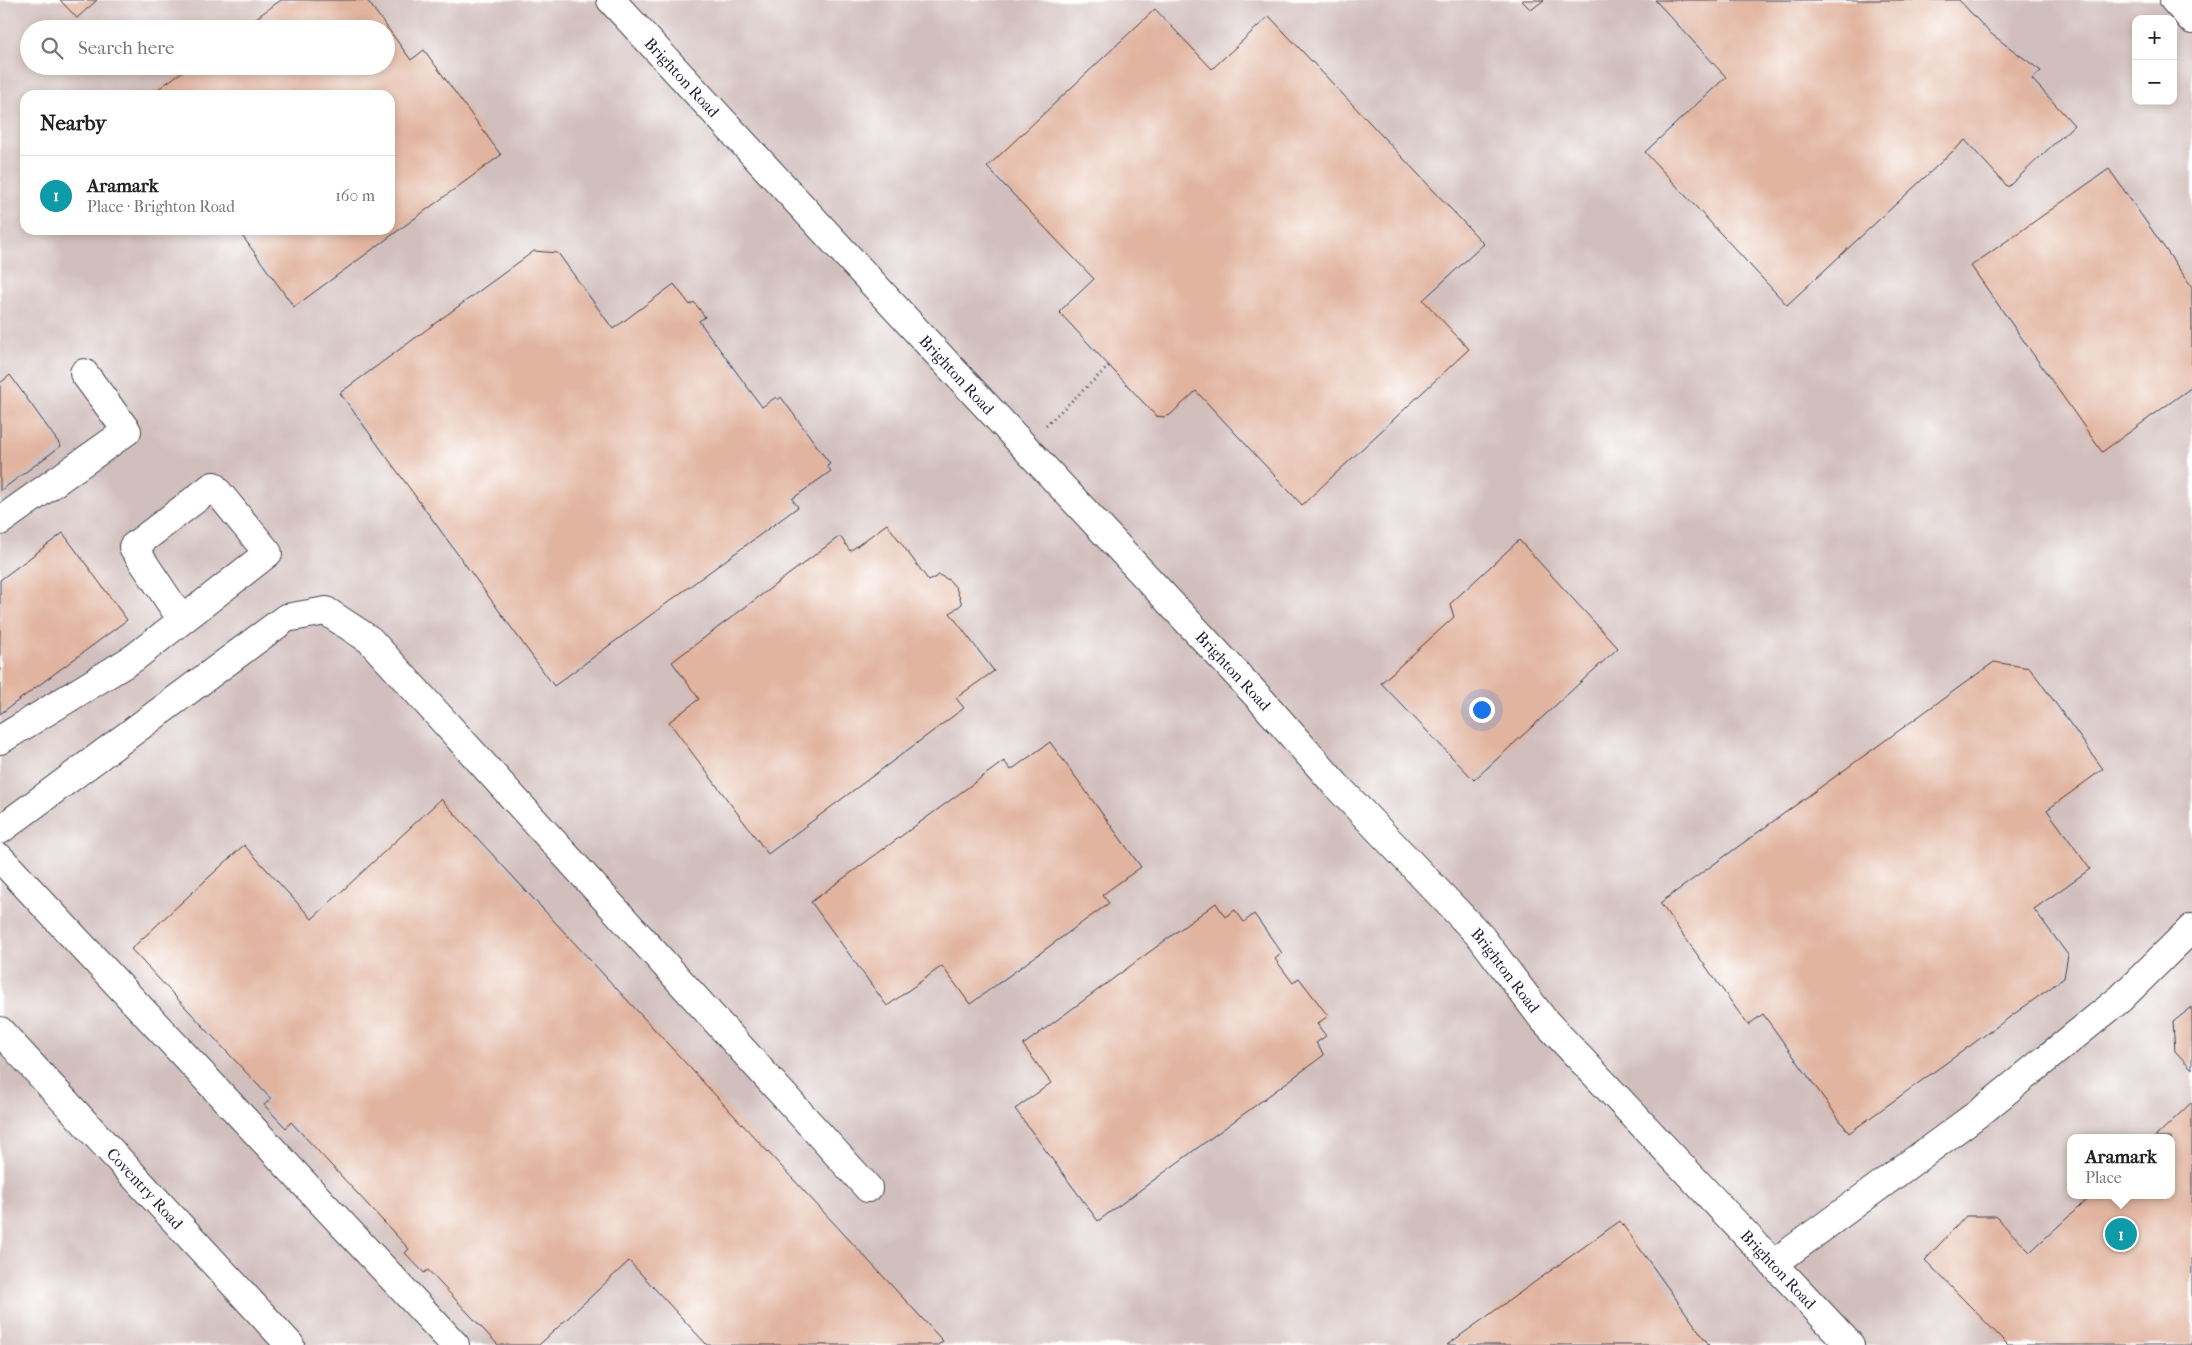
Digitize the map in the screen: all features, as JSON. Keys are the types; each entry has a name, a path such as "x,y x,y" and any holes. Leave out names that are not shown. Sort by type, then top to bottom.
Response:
{"street":[{"name":"Brighton Road","path":"611,0 1262,700 1335,784 1481,937 1543,1019 1850,1345"},
{"path":"2174,0 2192,20"},
{"path":"0,521 127,430 84,373"},
{"path":"0,740 134,658 268,553 212,486 133,547 182,620"},
{"path":"0,830 286,618 326,611 370,640 868,1188"},
{"path":"0,858 455,1345"},
{"path":"1773,1264 1983,1110 2120,999 2188,939"},
{"name":"Coventry Road","path":"0,1031 290,1345"}],"path":[{"path":"1025,446 1110,366"}],"shaded area":[{"path":"0,0 2192,0 2192,1345 0,1345"}],"building":[{"path":"60,0 97,0 77,18"},
{"path":"281,0 367,0 382,20 253,20"},
{"path":"1521,0 1544,0 1531,10"},
{"path":"1655,0 1959,0 1990,33 2041,71 2032,79 2074,125 2008,187 1965,140 1787,305 1645,152 1726,77"},
{"path":"1155,9 1212,69 1269,16 1484,244 1423,300 1469,349 1302,505 1196,391 1170,415 1164,417 1156,416 1059,312 1094,279 987,167"},
{"path":"395,38 411,60 424,50 501,155 395,233 395,90 157,90 178,75 395,75"},
{"path":"2109,169 2192,287 2192,387 2102,452 1971,266"},
{"path":"242,235 392,235 294,307"},
{"path":"534,251 558,253 613,329 674,284 690,305 694,302 705,317 699,321 762,407 776,397 778,400 781,397 830,464 827,466 831,471 792,499 798,507 554,686 340,393"},
{"path":"10,375 61,446 0,491 0,383"},
{"path":"887,524 929,581 939,575 949,580 956,588 962,604 950,613 994,671 956,698 964,708 768,854 669,722 699,699 672,662 840,536 850,551"},
{"path":"63,533 127,620 0,714 0,580"},
{"path":"1519,540 1618,648 1474,780 1381,683 1454,617 1450,604"},
{"path":"1994,662 2030,668 2103,769 2047,810 2090,869 2034,909 2068,955 2064,978 1849,1133 1763,1014 1748,1025 1660,903"},
{"path":"1050,742 1141,867 1102,895 1109,903 970,1004 942,966 887,1006 811,902 1004,761 1011,770"},
{"path":"441,799 943,1341 938,1345 707,1345 629,1261 539,1345 498,1345 428,1270 424,1273 405,1253 409,1249 291,1122 286,1128 264,1105 271,1099 131,949 244,845 312,919"},
{"path":"1216,903 1225,917 1235,910 1244,922 1254,914 1282,953 1275,959 1293,983 1299,978 1328,1016 1317,1024 1326,1036 1316,1043 1324,1055 1098,1221 1015,1109 1051,1083 1023,1045"},
{"path":"2192,1007 2192,1069 2175,1051 2173,1022"},
{"path":"2192,1102 2192,1345 2008,1345 1925,1260 1966,1216 1995,1216 2030,1252 2088,1199 2175,1199 2175,1134 2158,1134"},
{"path":"1620,1221 1709,1345 1447,1345"}],"place":[{"name":"Aramark","path":"2121,1234"}]}
